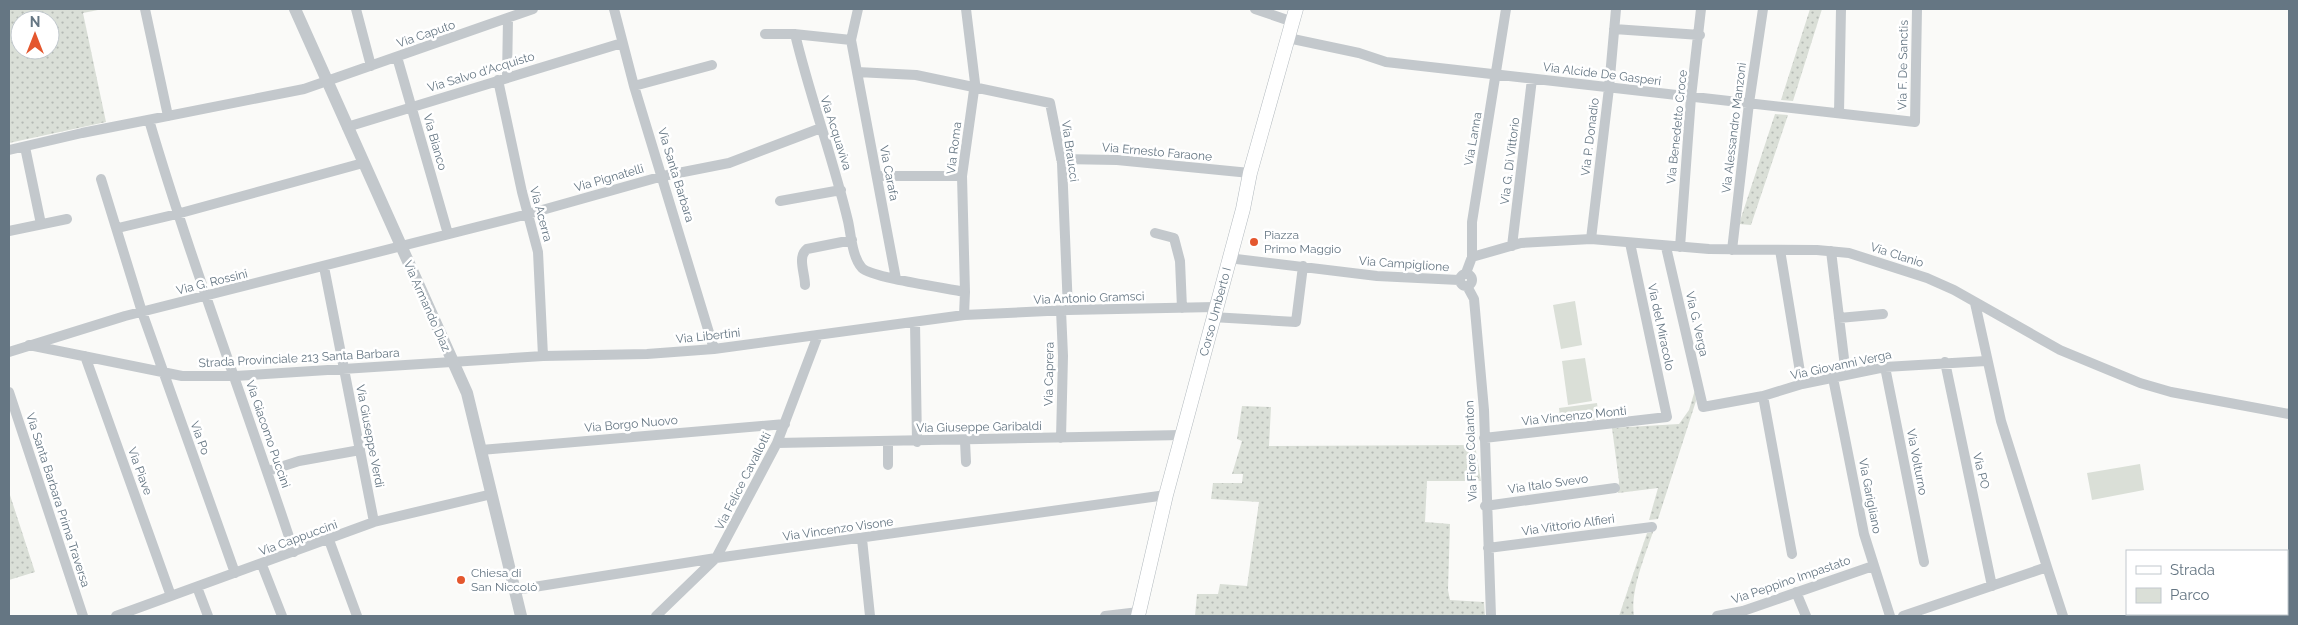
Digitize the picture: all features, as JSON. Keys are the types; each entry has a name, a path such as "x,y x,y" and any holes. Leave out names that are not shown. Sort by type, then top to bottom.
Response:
{"main road":[{"name":"Corso Umberto I","path":"1139,614 1166,495 1228,258 1243,209 1250,173 1294,15"}],"street":[{"path":"145,9 168,116"},
{"name":"Via Armando Diaz","path":"295,9 325,80 467,393 521,616"},
{"path":"356,9 371,66"},
{"name":"Via Caputo","path":"9,150 304,89 325,80 398,57 533,9"},
{"name":"Via Santa Barbara","path":"614,9 634,86 714,348"},
{"path":"765,34 795,34 851,40 858,9"},
{"name":"Via Roma","path":"964,315 962,176 974,88 966,9"},
{"path":"1255,9 1294,15"},
{"name":"Via Lanna","path":"1464,280 1472,257 1472,222 1506,9"},
{"name":"Via P. Donadio","path":"1591,239 1609,88 1616,9"},
{"name":"Via Benedetto Croce","path":"1680,247 1691,97 1700,34 1701,9"},
{"name":"Via Alessandro Manzoni","path":"1732,250 1749,103 1763,9"},
{"path":"1839,113 1841,9"},
{"name":"Via F. De Sanctis","path":"1915,122 1917,9"},
{"name":"Via Acerra","path":"508,19 502,78 528,214 538,252 543,356"},
{"path":"1614,29 1700,34"},
{"name":"Via Acquaviva","path":"795,34 807,83 840,190 852,240 861,267 868,272 896,279"},
{"name":"Via Alcide De Gasperi","path":"1288,38 1359,53 1386,62 1915,122"},
{"name":"Via Carafa","path":"851,40 896,279"},
{"name":"Via Salvo d'Acquisto","path":"347,127 502,78 622,43"},
{"name":"Via Bianco","path":"398,57 448,234"},
{"path":"634,86 712,65"},
{"path":"857,72 916,75 974,88"},
{"name":"Via G. Di Vittorio","path":"1512,246 1532,79"},
{"name":"Via Braucci","path":"974,88 1050,103 1061,159 1064,310"},
{"name":"Via Giacomo Puccini","path":"149,120 177,214 236,376 294,552"},
{"name":"Via Pignatelli","path":"400,247 528,214 663,176 729,163 821,128"},
{"path":"25,147 41,224"},
{"name":"Via Ernesto Faraone","path":"1061,159 1117,160 1250,173"},
{"path":"118,228 177,214 363,163"},
{"path":"877,176 962,176"},
{"name":"Via Po","path":"101,179 162,372 235,573"},
{"path":"780,201 840,190"},
{"path":"9,231 67,219"},
{"path":"1155,233 1174,238 1180,262 1182,308"},
{"name":"Via Clanio","path":"1472,257 1512,246 1536,242 1591,239 1732,250 1831,251 1868,258 1927,278 1954,290 2060,350 2140,383 2171,392 2289,414"},
{"path":"805,285 801,256 807,248 852,240"},
{"name":"Via del Miracolo","path":"1630,243 1667,418"},
{"name":"Via G. Verga","path":"1666,246 1703,407"},
{"name":"Via G. Rossini","path":"9,352 142,312 400,247"},
{"path":"1780,250 1802,384"},
{"path":"1831,251 1846,375"},
{"name":"Via Campiglione","path":"1228,258 1377,276 1464,280"},
{"name":"Via Giuseppe Verdi","path":"324,266 374,522"},
{"name":"Via Antonio Gramsci","path":"964,315 1064,310 1182,308 1296,322 1303,266"},
{"path":"896,279 965,292"},
{"name":"Via Fiore Colanton","path":"1464,280 1474,300 1476,320 1484,438 1491,616"},
{"path":"1975,303 1986,361 2004,430 2063,616"},
{"name":"Via Caprera","path":"1061,438 1064,310"},
{"path":"1838,318 1883,314"},
{"name":"Via Libertini","path":"453,363 543,356 647,354 714,348 964,315"},
{"path":"915,322 917,442"},
{"name":"Via Felice Cavallotti","path":"656,616 716,558 778,442 818,335"},
{"name":"Strada Provinciale 213 Santa Barbara","path":"30,345 182,376 236,376 453,363"},
{"name":"Via Piave","path":"85,356 170,596"},
{"name":"Via Giovanni Verga","path":"1703,407 1763,396 1802,384 1885,366 1986,361"},
{"name":"Via PO","path":"1946,362 1992,586"},
{"name":"Via Volturno","path":"1885,366 1924,562"},
{"name":"Via Garigliano","path":"1833,378 1864,534 1890,616"},
{"name":"Via Santa Barbara Prima Traversa","path":"9,392 83,616"},
{"path":"1763,396 1792,554"},
{"name":"Via Vincenzo Monti","path":"1484,438 1667,418"},
{"name":"Via Borgo Nuovo","path":"481,450 785,424"},
{"name":"Via Giuseppe Garibaldi","path":"778,442 917,442 1182,435"},
{"path":"964,441 966,462"},
{"path":"888,442 888,465"},
{"path":"268,471 299,461 360,450"},
{"name":"Via Italo Svevo","path":"1486,506 1615,488"},
{"name":"Via Cappuccini","path":"116,616 132,614 170,596 262,565 374,522 492,494"},
{"name":"Via Vincenzo Visone","path":"514,590 716,558 1166,495"},
{"name":"Via Vittorio Alfieri","path":"1488,548 1652,526"},
{"path":"862,539 870,616"},
{"path":"329,540 356,616"},
{"path":"262,565 282,616"},
{"name":"Via Peppino Impastato","path":"1717,616 1743,612 1873,566"},
{"path":"1903,616 2047,567"},
{"path":"197,587 208,616"},
{"path":"1796,592 1806,616"},
{"path":"1105,616 1139,614"}],"green space":[{"path":"9,9 103,9 83,13 106,122 9,143"},
{"path":"1810,9 1822,9 1793,101 1781,100"},
{"path":"1775,114 1788,115 1751,225 1739,224"},
{"path":"1575,301 1582,345 1561,349 1553,305"},
{"path":"1585,358 1592,401 1568,405 1562,361"},
{"path":"1695,390 1696,401 1658,519 1649,520 1658,488 1618,493 1619,481 1612,428 1679,424 1689,410"},
{"path":"1597,403 1599,419 1561,425 1559,408"},
{"path":"1242,406 1271,407 1269,446 1475,445 1481,481 1427,481 1425,522 1450,524 1448,590 1450,600 1484,602 1485,616 1195,616 1197,594 1218,594 1220,584 1247,586 1259,502 1211,499 1213,483 1242,483 1243,474 1232,474 1242,441 1237,439"},
{"path":"2140,464 2144,490 2092,500 2087,473"},
{"path":"9,492 35,572 9,580"},
{"path":"1653,532 1636,585 1633,606 1634,616 1619,616 1647,533"}],"place":[{"name":"Piazza Primo Maggio","path":"1254,242"},
{"name":"Chiesa di San Niccolò","path":"461,580"}]}
